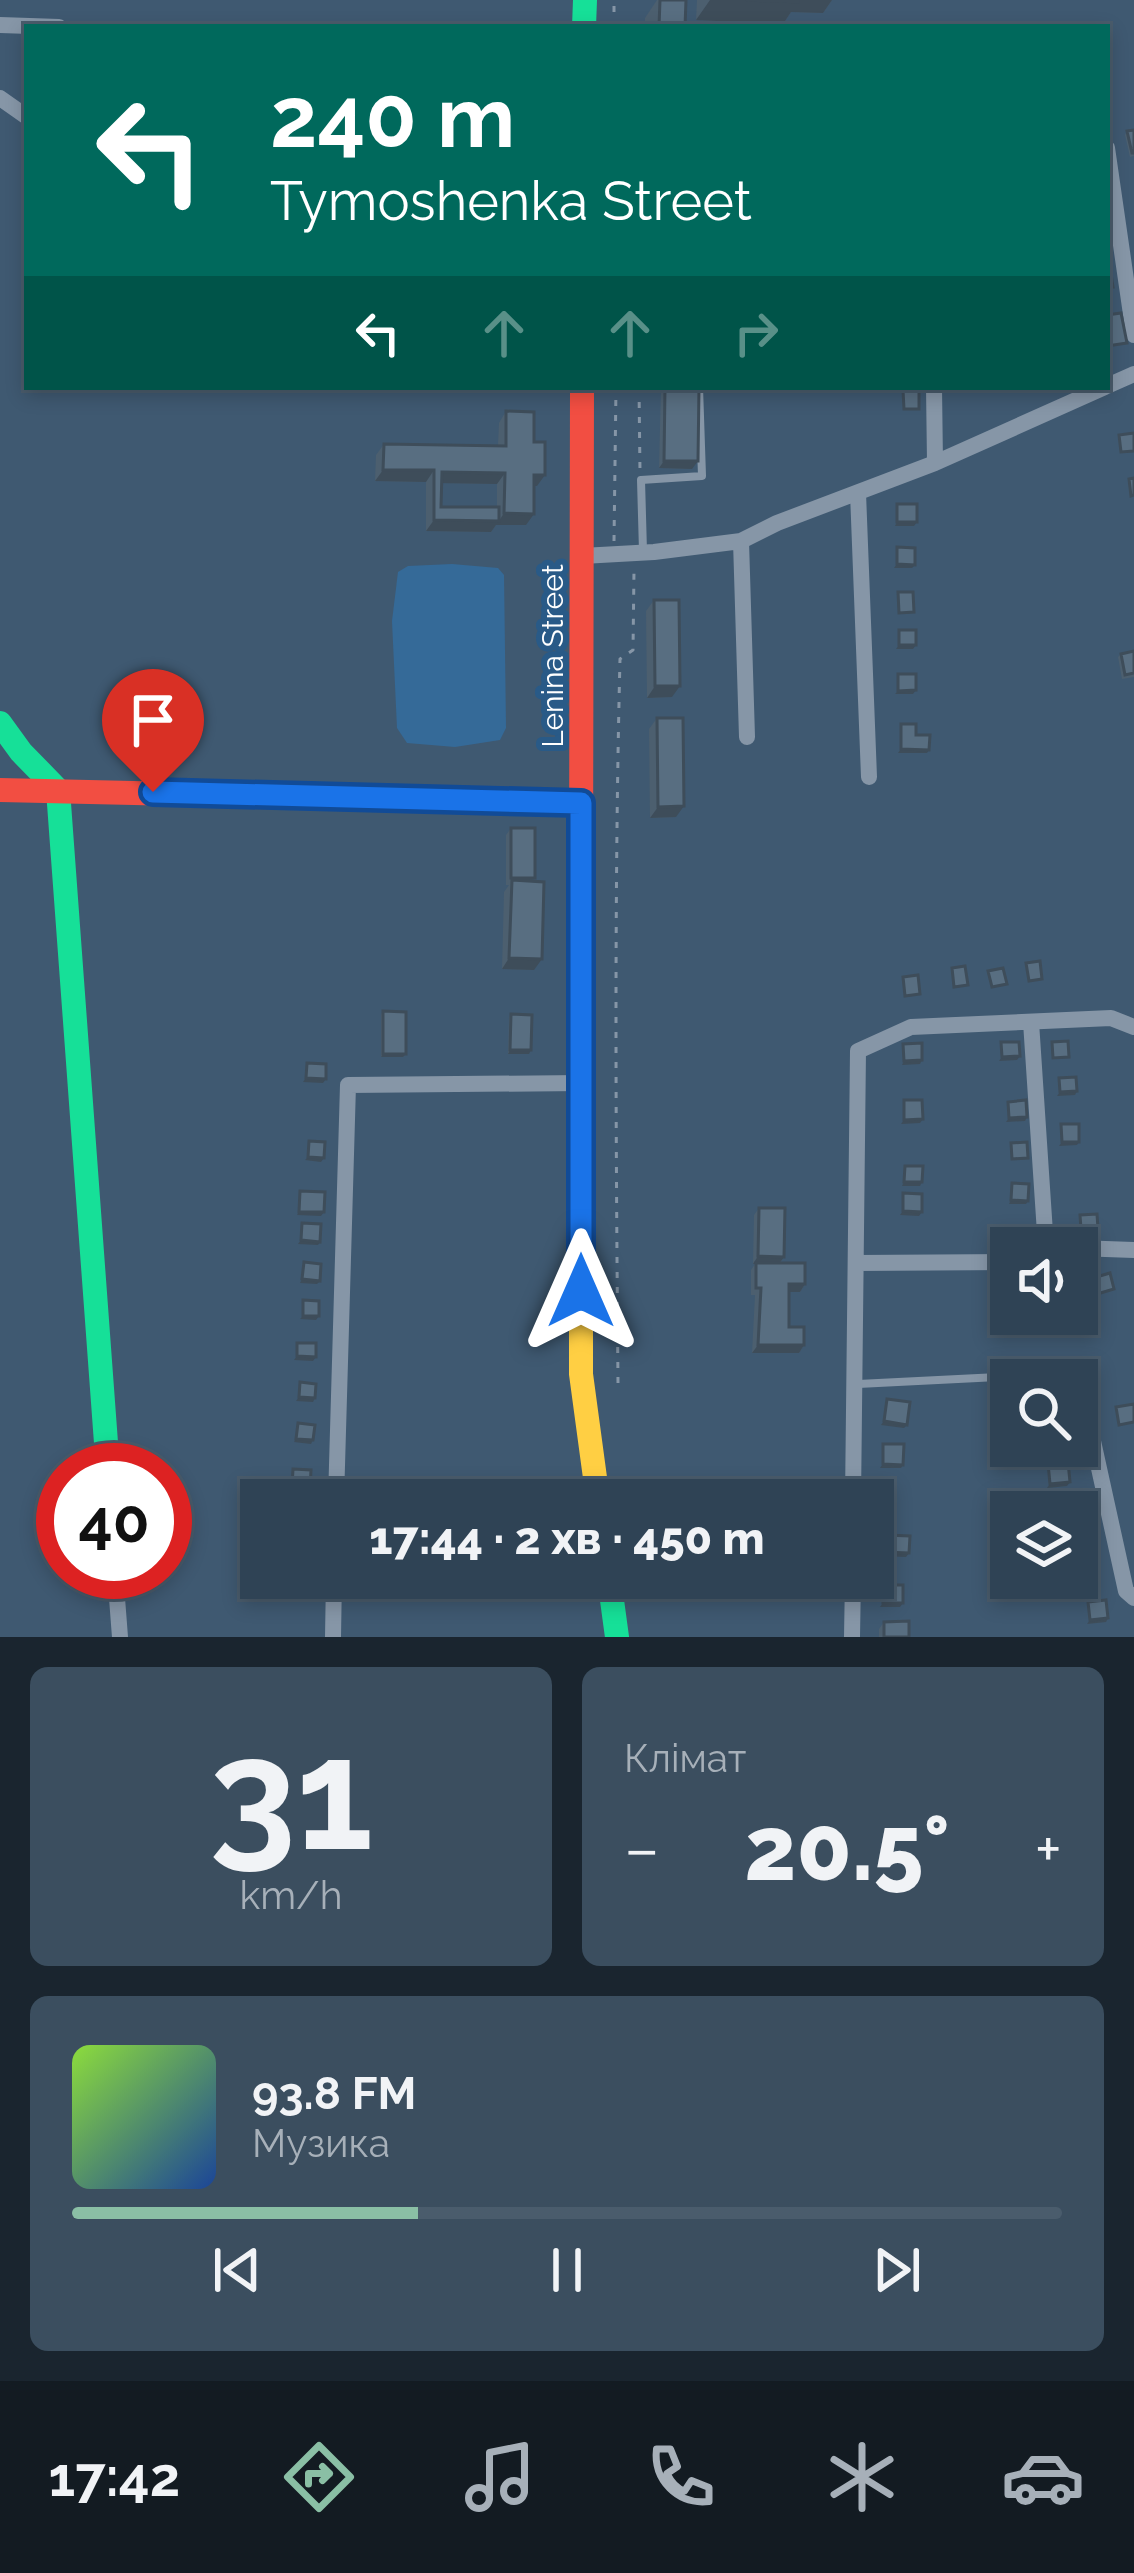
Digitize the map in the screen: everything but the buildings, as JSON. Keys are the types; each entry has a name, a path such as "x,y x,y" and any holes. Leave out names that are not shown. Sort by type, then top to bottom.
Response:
{"street":[{"path":"1110,169 1134,335"},
{"name":"Lenina Street","path":"582,390 581,1373 595,1479"},
{"path":"934,390 935,463"},
{"path":"582,556 741,541 1099,390"},
{"path":"858,493 869,777"},
{"path":"741,541 748,737"},
{"path":"0,723 58,790 106,1443"},
{"path":"0,790 581,803"},
{"path":"853,1479 858,1051 910,1028 1111,1018 1134,1027"},
{"path":"1030,1022 1045,1227"},
{"path":"337,1479 348,1084 582,1083"},
{"path":"1098,1249 1134,1250"},
{"path":"856,1263 990,1262"},
{"path":"1098,1464 1126,1591 1134,1598"},
{"path":"118,1599 120,1637"},
{"path":"332,1637 333,1599"},
{"path":"612,1599 617,1637"},
{"path":"852,1637 853,1599"}],"lane":[{"path":"639,553 640,480 702,476 699,390"},
{"path":"854,1384 990,1377"}],"path":[{"path":"614,554 616,390"},
{"path":"638,390 640,480"},
{"path":"619,1382 618,737 620,659 633,650 639,553"}],"shaded area":[{"path":"408,566 498,568 504,575 506,728 500,740 455,747 407,743 397,728 392,621 398,572"}],"traffic: fast":[{"path":"584,24 585,0"},
{"path":"0,723 58,790 106,1443"},
{"path":"612,1599 617,1637"}],"traffic: slow":[{"path":"581,882 581,1374 595,1479"}],"traffic: jam":[{"path":"581,882 582,390"},
{"path":"0,790 581,803"}],"route":[{"path":"153,792 581,803 581,1291"}]}
